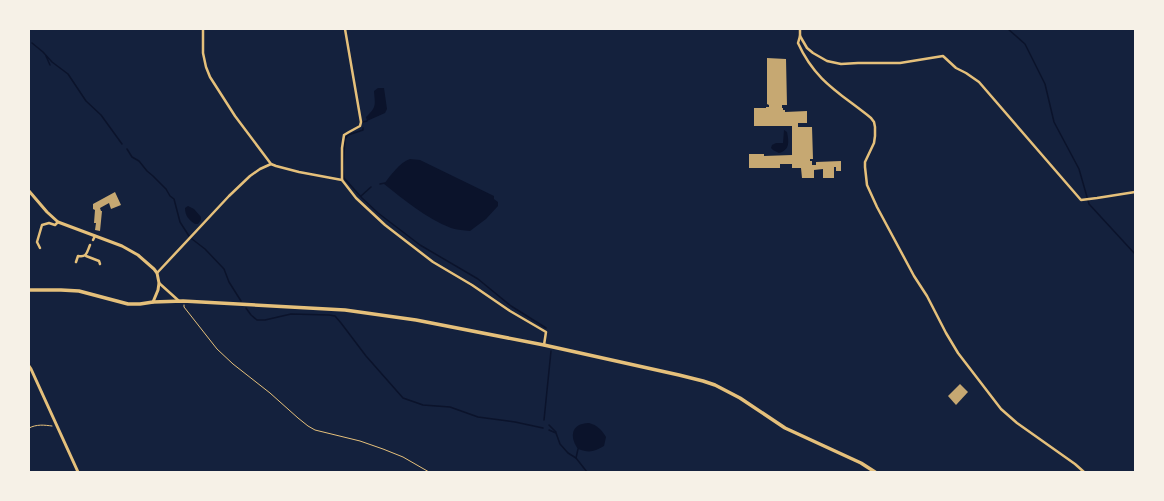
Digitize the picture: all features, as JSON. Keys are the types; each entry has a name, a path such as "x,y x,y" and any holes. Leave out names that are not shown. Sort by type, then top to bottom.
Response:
{"main road":[{"path":"29,290 79,291 128,304 181,301 345,310 416,320 544,345 679,375 714,385 740,398 785,428 861,463 875,472"}],"street":[{"path":"203,29 203,53 210,77 235,116 271,164 291,170 342,180"},
{"path":"344,29 361,122 360,126 344,135 342,148 342,180 356,198 385,225 433,262 546,332 544,345"},
{"path":"800,29 800,36 798,40 800,46 818,76 874,122 876,131 874,143 864,167 867,185 871,196 927,296 946,334 958,353 1001,409 1017,423 1084,472"},
{"path":"800,36 807,48 813,53 827,61 841,64 900,63 943,56 956,68 979,82 1081,200 1135,192"},
{"path":"157,273 229,196 250,176 271,164"},
{"path":"29,191 47,212 58,222 122,246 138,255 154,269 157,273 159,283 153,302"},
{"path":"40,248 37,242 42,225 49,223 55,225 58,222"},
{"path":"93,240 94,236"},
{"path":"86,256 90,245"},
{"path":"76,262 78,256 86,256 99,261 100,264"},
{"path":"159,283 181,301"},
{"path":"29,366 78,472"}],"path":[{"path":"181,301 217,349 308,426 315,430 360,441 383,449 403,457 429,472"},
{"path":"29,428 35,425 52,426 57,424"}],"water":[{"path":"378,88 384,88 387,109 385,113 367,121 366,117 374,108 374,91"},
{"path":"784,130 787,132 788,145 783,152 779,153 771,148 772,145 776,143 783,143"},
{"path":"410,159 420,160 494,196 494,199 498,202 498,206 486,219 470,231 458,230 442,224 416,208 384,184 399,166"},
{"path":"188,206 194,209 201,217 198,224 195,224 187,216 185,208"},
{"path":"589,423 599,428 606,437 604,446 594,451 578,449 573,437 576,427"}],"building":[{"path":"767,58 786,59 787,105 782,105 782,108 785,112 807,111 807,123 798,123 798,127 812,127 813,159 810,159 810,161 812,161 812,165 816,165 816,162 841,161 841,171 836,171 836,167 834,167 834,178 823,178 823,169 814,170 814,178 802,178 801,168 792,168 792,164 780,164 780,168 749,168 749,154 764,154 764,156 792,155 792,126 754,126 754,108 769,107 767,104"},
{"path":"115,192 121,205 111,209 109,203 100,208 102,211 100,231 95,230 95,210 93,209 93,204"},
{"path":"960,384 968,392 956,405 948,396"}],"waterway":[{"path":"1008,29 1025,44 1045,84 1054,122 1079,169 1089,204 1135,254"},
{"path":"32,43 52,62 68,74 86,101 101,115 122,144"},
{"path":"46,56 50,65"},
{"path":"363,122 367,121"},
{"path":"363,128 363,130 348,135 345,139 343,169 344,178 362,198 378,213 420,245 478,279 511,306 546,328"},
{"path":"127,149 132,157 139,161 174,199 180,222 189,236"},
{"path":"380,184 385,183"},
{"path":"361,196 371,187"},
{"path":"192,239 205,249 224,269 229,282 241,301"},
{"path":"246,308 257,320 265,320 291,314 335,316 366,356 403,398 423,405 450,407 478,417 515,422 543,428"},
{"path":"544,420 551,351"},
{"path":"549,425 556,432"},
{"path":"549,430 556,433 560,444 568,453 576,458 587,472"},
{"path":"576,458 578,449"}]}
